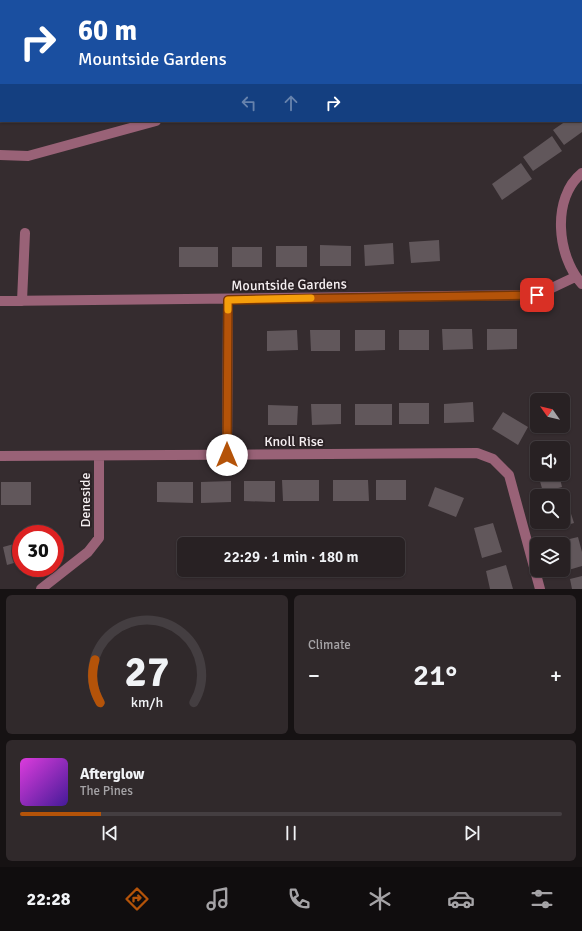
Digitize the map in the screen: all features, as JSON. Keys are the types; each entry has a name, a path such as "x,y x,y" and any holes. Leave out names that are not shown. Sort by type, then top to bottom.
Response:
{"street":[{"path":"0,155 28,156 152,122"},
{"path":"582,173 577,177 566,196 560,216 560,236 575,277 582,284"},
{"path":"22,301 25,233"},
{"name":"Mountside Gardens","path":"0,301 228,300 537,295 575,277"},
{"path":"227,455 228,300"},
{"name":"Knoll Rise","path":"0,456 477,453 493,459 509,475 540,589"},
{"name":"Deneside","path":"42,589 88,552 99,538 99,456"}],"building":[{"path":"565,122 582,122 582,132 564,145 553,130"},
{"path":"552,136 562,151 533,171 523,157"},
{"path":"521,163 532,179 502,200 492,184"},
{"path":"439,240 440,261 411,263 409,242"},
{"path":"393,243 394,264 365,266 364,245"},
{"path":"320,245 351,246 351,266 320,266"},
{"path":"276,246 307,246 307,267 276,267"},
{"path":"179,247 218,247 218,267 179,267"},
{"path":"232,247 262,247 262,267 232,267"},
{"path":"442,329 472,329 473,349 443,350"},
{"path":"487,329 517,329 517,349 487,350"},
{"path":"297,330 298,350 267,351 267,331"},
{"path":"310,330 340,330 340,351 311,351"},
{"path":"355,330 385,330 385,350 355,351"},
{"path":"399,330 429,330 429,350 399,350"},
{"path":"473,402 474,422 444,423 444,404"},
{"path":"399,403 429,403 429,424 399,424"},
{"path":"311,404 341,404 341,424 312,425"},
{"path":"355,404 392,404 392,425 355,425"},
{"path":"268,405 298,406 297,425 268,425"},
{"path":"503,412 528,427 518,445 492,429"},
{"path":"282,480 319,480 319,501 283,501"},
{"path":"333,480 368,480 369,501 333,501"},
{"path":"376,480 406,480 406,500 376,500"},
{"path":"231,481 231,502 201,503 201,482"},
{"path":"244,481 275,481 275,502 244,501"},
{"path":"540,481 561,481 562,487 554,489 542,489"},
{"path":"1,482 31,482 31,505 1,505"},
{"path":"157,482 193,482 193,503 157,502"},
{"path":"435,487 464,498 456,517 428,506"},
{"path":"570,511 574,523 570,524"},
{"path":"493,523 502,552 482,558 474,528"},
{"path":"578,537 582,552 582,566 570,570 570,539"},
{"path":"12,544 12,564 7,565 3,547"},
{"path":"506,565 513,589 490,589 486,571"},
{"path":"582,576 582,589 572,589 570,579"}],"slow traffic":[{"path":"228,310 228,300 311,298"}],"route":[{"path":"227,455 228,300 537,295"}]}
